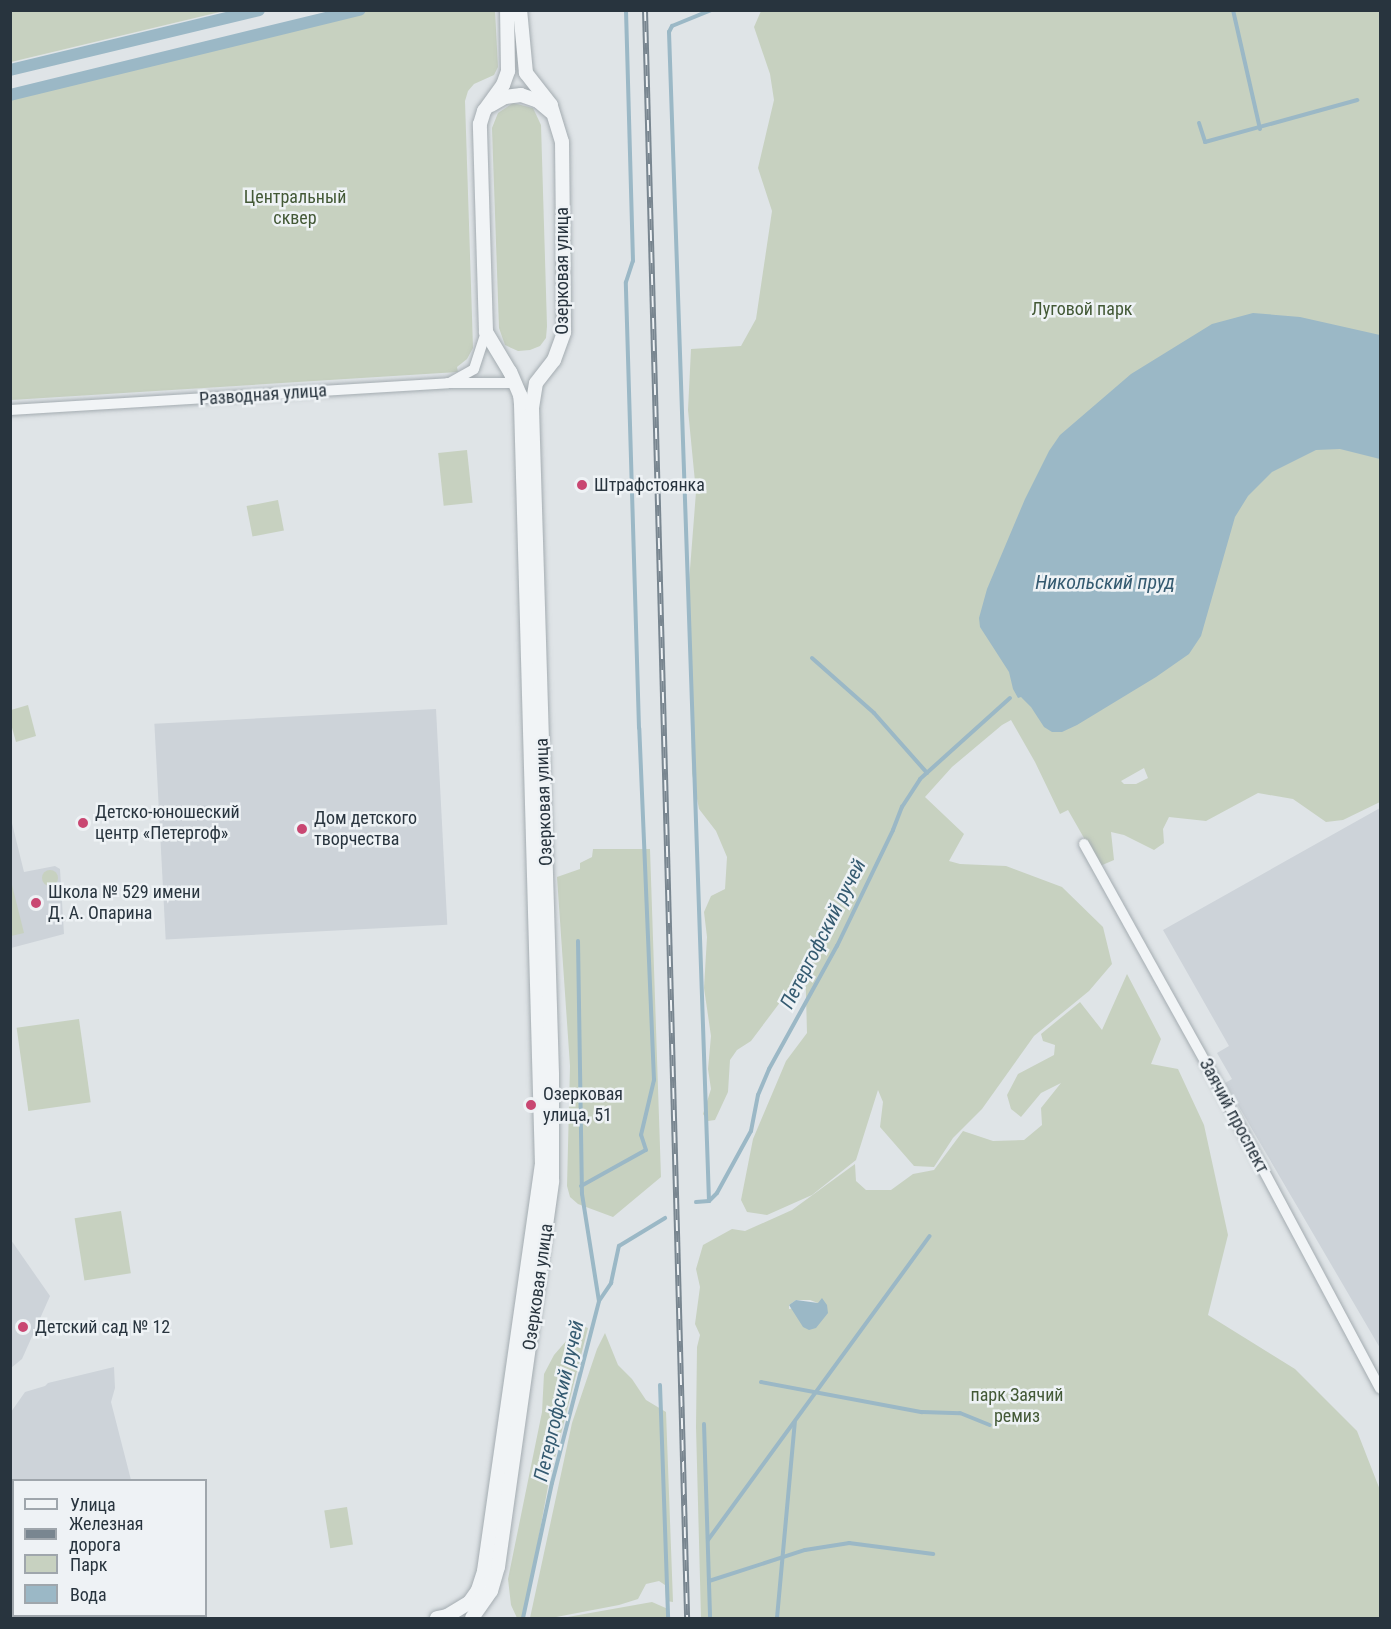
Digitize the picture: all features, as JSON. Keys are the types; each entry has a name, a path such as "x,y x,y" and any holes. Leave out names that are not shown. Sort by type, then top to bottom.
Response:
{"street":[{"name":"Озерковая улица","path":"448,383 474,369 486,332 480,124 484,111 503,85 508,71 507,10"},
{"name":"Озерковая улица","path":"478,1602 495,1581 501,1551 552,1181 552,1074 532,408 536,382 559,351 565,322 562,142 556,118 547,98 533,85 526,73 520,10"},
{"path":"484,111 497,100 521,95 546,106 556,118"},
{"name":"Озерковая улица","path":"478,1602 542,1166 521,404 515,383 486,332"},
{"path":"515,383 536,382"},
{"name":"Разводная улица","path":"10,410 448,383 515,383"},
{"name":"Заячий проспект","path":"1084,844 1210,1071 1380,1389"},
{"path":"436,1618 478,1602"},
{"path":"472,1618 478,1602"}],"shaded area":[{"name":"Дом детского творчества","path":"436,709 447,925 166,939 154,724"},
{"path":"1380,808 1380,1348 1225,1083 1232,1079 1217,1053 1229,1046 1163,930"},
{"name":"Школа № 529 имени Д. А. Опарина","path":"10,815 24,872 55,866 60,869 64,934 11,948"},
{"name":"Детский сад № 12","path":"11,1240 50,1296 22,1359 11,1368"},
{"path":"114,1367 115,1388 111,1402 131,1479 12,1479 11,1609 11,1412 25,1392 48,1383"}],"green space":[{"path":"11,10 224,10 224,11 11,62"},
{"name":"Центральный сквер","path":"370,10 495,11 498,67 494,75 474,84 468,91 465,101 473,348 467,359 457,367 458,372 11,400 11,99"},
{"name":"Луговой парк","path":"761,11 1380,11 1380,802 1343,820 1326,822 1293,799 1258,793 1206,821 1169,817 1163,829 1164,843 1154,850 1124,835 1111,832 1114,860 1100,866 1068,810 1060,814 1035,762 1011,720 1002,725 952,767 925,797 964,834 949,861 960,864 1006,866 1062,887 1103,927 1112,964 1089,991 1034,1036 982,1109 953,1138 934,1167 914,1166 880,1127 883,1102 878,1090 856,1160 812,1195 767,1215 747,1212 741,1200 753,1139 786,1061 807,1033 805,959 790,989 751,1041 737,1050 730,1060 728,1092 715,1120 708,1121 703,1114 711,1089 708,1069 711,1036 704,988 707,937 704,912 711,896 725,889 727,857 716,831 699,809 692,773 689,582 696,492 688,410 691,349 741,346 756,319 772,211 758,168 774,100 770,74 754,27","holes":["1144,768 1148,778 1136,784 1124,784 1121,781"]},
{"path":"513,103 533,108 541,125 547,326 546,338 540,346 518,351 505,345 499,328 492,128 498,113"},
{"path":"467,450 473,503 444,506 438,453"},
{"path":"278,500 284,530 253,537 247,506"},
{"path":"28,705 36,736 16,742 11,724 11,710"},
{"path":"593,849 650,849 661,1177 613,1217 578,1204 570,1197 567,1186 570,1066 557,877 580,869 580,863 592,857"},
{"path":"50,870 56,872 58,878 56,884 50,886 44,884 42,878 44,872"},
{"path":"10,881 24,933 11,936"},
{"name":"парк Заячий ремиз","path":"1127,974 1161,1039 1151,1064 1178,1069 1204,1125 1228,1235 1208,1315 1295,1369 1357,1431 1380,1490 1380,1618 701,1618 696,1427 697,1347 700,1335 695,1324 700,1287 696,1269 703,1245 732,1229 745,1231 792,1210 855,1164 856,1181 866,1190 891,1190 913,1174 934,1170 963,1131 993,1141 1024,1140 1042,1125 1041,1108 1061,1083 1041,1093 1021,1117 1011,1109 1007,1095 1018,1074 1054,1055 1055,1045 1043,1041 1041,1034 1080,1002 1102,1030","holes":["796,1300 810,1300 818,1303 789,1309 789,1305"]},
{"path":"79,1019 91,1102 28,1111 17,1028"},
{"path":"121,1211 131,1273 84,1281 75,1218"},
{"path":"580,1325 588,1328 549,1481 524,1618 517,1618 511,1605 508,1579 542,1412 544,1374 554,1355"},
{"path":"605,1333 618,1365 632,1379 646,1400 666,1412 673,1602 666,1601 665,1585 659,1581 646,1584 638,1599 619,1605 551,1618 530,1618 572,1423 597,1349"},
{"path":"347,1507 353,1545 330,1548 324,1511"},
{"path":"652,1602 668,1609 668,1618 562,1618"},
{"path":"30,1617 100,1617 100,1618"}],"water":[{"name":"Никольский пруд","path":"1253,313 1300,317 1380,335 1380,459 1340,449 1316,450 1272,472 1248,496 1235,517 1201,636 1189,654 1077,725 1062,732 1052,732 1044,727 1031,707 1021,697 1018,698 1009,672 980,627 979,618 987,589 1025,499 1049,451 1060,435 1131,374 1212,324"},
{"path":"822,1298 827,1305 828,1313 816,1328 809,1330 803,1327 789,1305 796,1300 818,1303"}],"waterway":[{"path":"10,70 259,10"},
{"path":"10,95 360,10"},
{"path":"581,1186 646,1150 641,1135 654,1080 639,728 626,282 633,261 626,10"},
{"path":"709,1201 669,32 672,26 711,10"},
{"path":"1233,10 1260,129"},
{"path":"1199,123 1205,142 1357,100"},
{"path":"812,658 874,713 927,773"},
{"name":"Петергофский ручей","path":"696,1202 709,1201 717,1193 751,1131 758,1095 769,1069 837,946 902,807 920,779 1010,698"},
{"path":"578,941 582,1194 599,1301"},
{"name":"Петергофский ручей","path":"523,1618 552,1483 599,1301 611,1283 619,1246 665,1218"},
{"path":"708,1540 930,1236"},
{"path":"761,1382 922,1412 960,1413 990,1425"},
{"path":"660,1385 668,1618"},
{"path":"777,1618 795,1422"},
{"path":"704,1424 710,1618"},
{"path":"709,1581 805,1550 849,1543 933,1554"}],"railway":[{"path":"645,10 687,1618"}],"place":[{"name":"Штрафстоянка","path":"582,485"},
{"name":"Детско-юношеский центр «Петергоф»","path":"83,823"},
{"name":"Дом детского творчества","path":"302,829"},
{"name":"Школа № 529 имени Д. А. Опарина","path":"36,903"},
{"name":"Озерковая улица, 51","path":"531,1105"},
{"name":"Детский сад № 12","path":"23,1327"}]}
